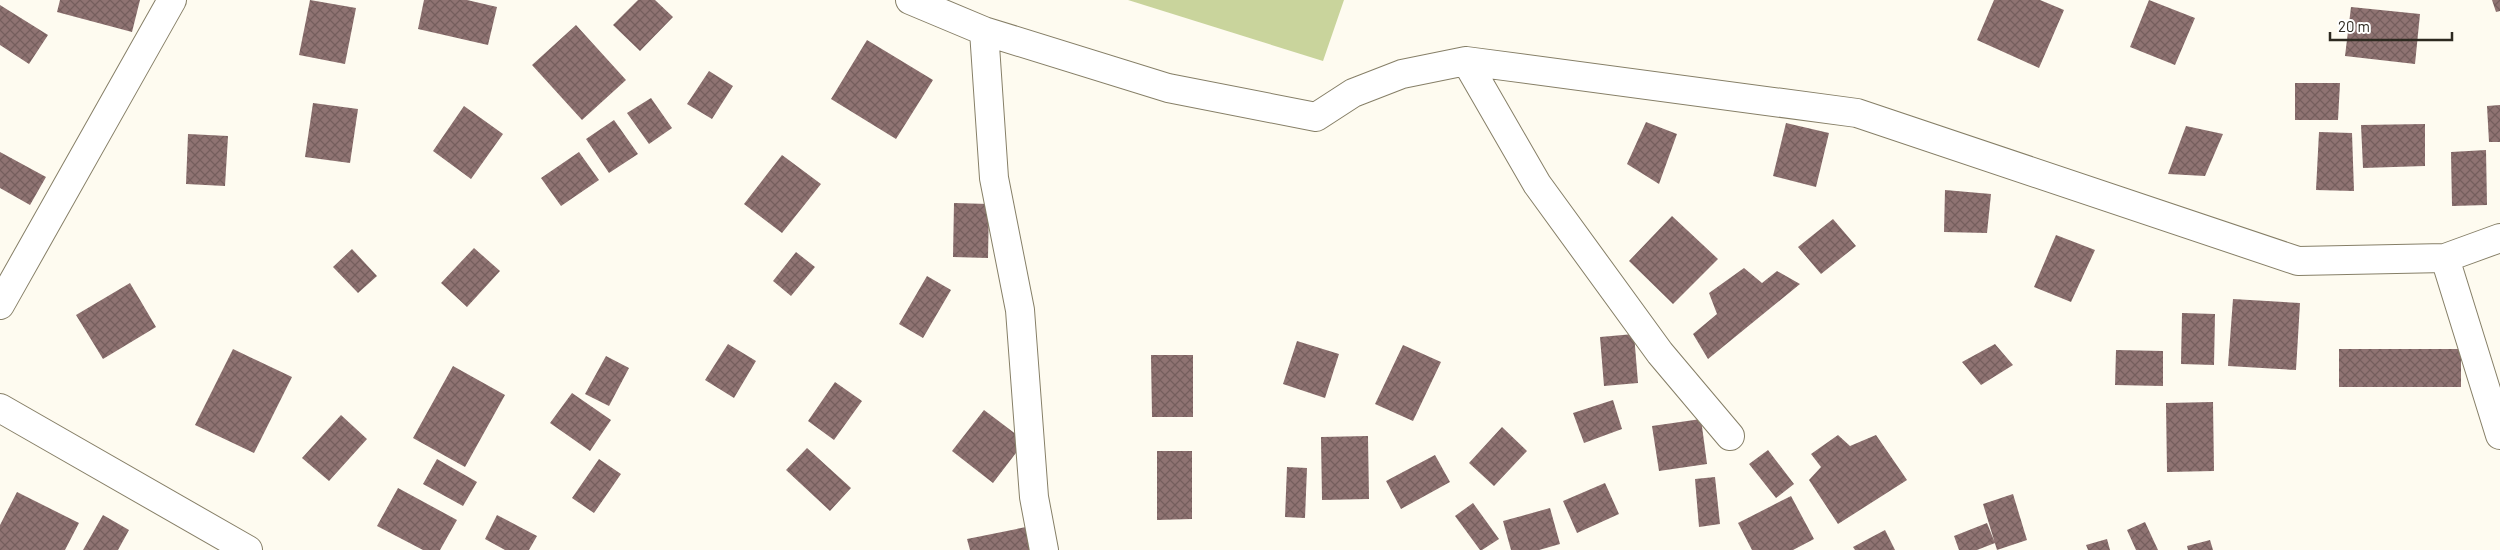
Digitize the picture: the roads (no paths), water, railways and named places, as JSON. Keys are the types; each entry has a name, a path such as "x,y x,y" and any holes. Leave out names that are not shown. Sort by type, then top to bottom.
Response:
{"street":[{"path":"0,305 172,0"},
{"path":"910,0 984,30 1168,88 1316,117 1354,93 1402,74 1466,60 1858,113 2298,260 2445,258 2500,238"},
{"path":"984,30 994,178 1020,310 1034,497 1044,550"},
{"path":"1466,60 1537,184 1660,353 1730,436"},
{"path":"2445,258 2500,435"},
{"path":"0,408 248,550"}]}
